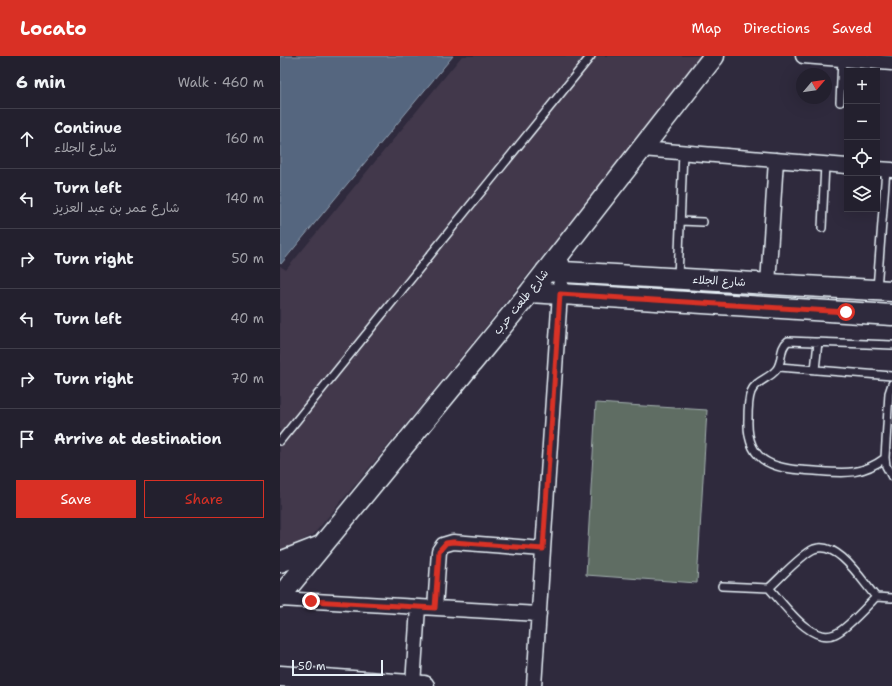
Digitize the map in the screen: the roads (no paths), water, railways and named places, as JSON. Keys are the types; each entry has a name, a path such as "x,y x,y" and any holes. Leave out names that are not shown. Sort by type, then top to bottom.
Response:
{"main road":[{"name":"شارع طلعت حرب","path":"280,598 530,292 554,271 563,249 714,56"},
{"name":"شارع الجلاء","path":"554,271 884,290"},
{"name":"شارع الجلاء","path":"530,292 892,315"},
{"name":"شارع طلعت حرب","path":"280,562 323,545"},
{"path":"280,676 342,683 418,686"}],"street":[{"path":"803,56 892,62"},
{"path":"642,149 844,166"},
{"path":"768,284 776,160"},
{"path":"534,686 560,294 554,271"},
{"path":"435,608 439,551 446,543 453,542 543,549"},
{"path":"280,598 539,614"},
{"path":"418,607 418,686"}],"lane":[{"path":"280,442 591,56"},
{"path":"840,102 842,59"},
{"path":"678,279 683,152"},
{"path":"822,228 825,164"},
{"path":"884,290 885,169"},
{"path":"680,221 703,222"},
{"path":"884,458 873,467 859,472 844,473 784,469 772,466 761,458 753,448 748,436 749,399 756,384 772,375 779,367 782,349 788,341 892,345"},
{"path":"815,370 818,342"},
{"path":"779,367 892,376"},
{"path":"892,384 889,393 884,458 886,466 892,477"},
{"path":"722,586 769,588 813,550 825,548 836,551 876,597 892,598"},
{"path":"769,588 813,634 824,637 836,634 876,597"}],"water":[{"path":"280,56 453,56 281,264 280,263"}]}
